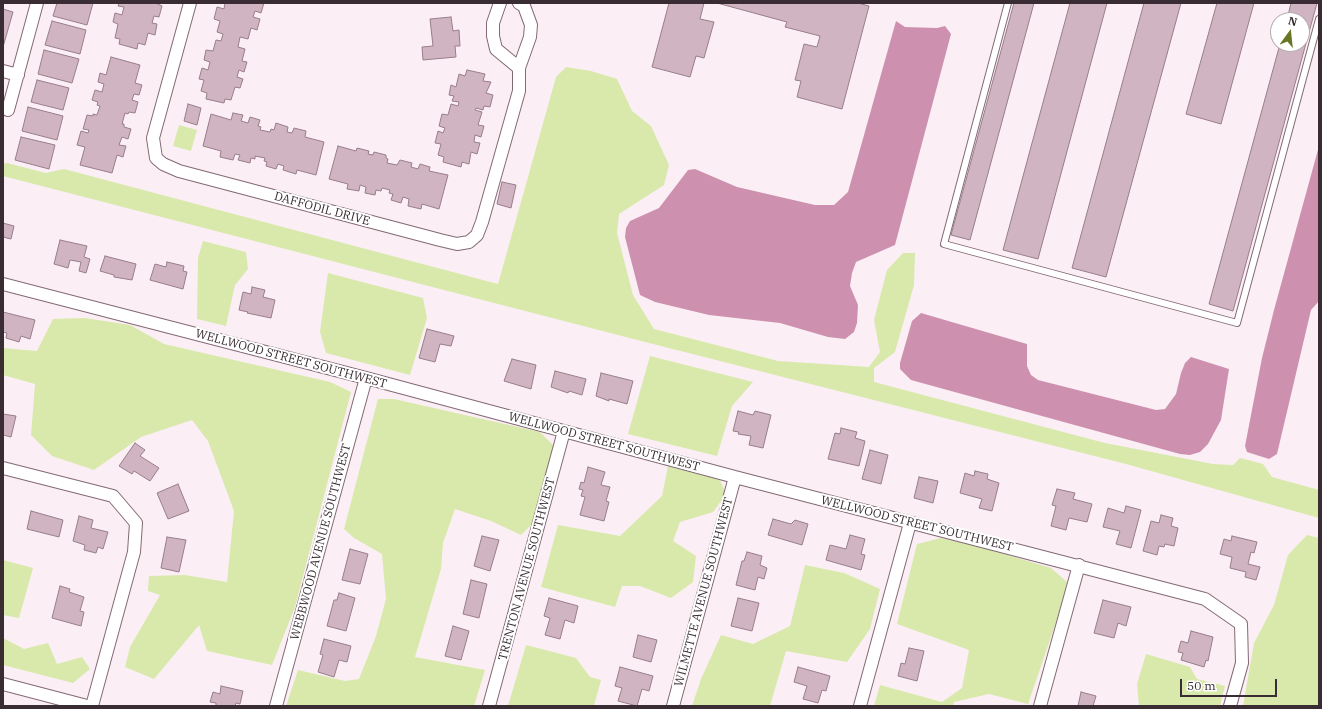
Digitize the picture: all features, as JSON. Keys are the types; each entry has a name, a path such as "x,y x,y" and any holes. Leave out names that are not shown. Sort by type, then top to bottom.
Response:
{"street":[{"path":"8,110 37,3"},
{"name":"DAFFODIL DRIVE","path":"190,3 153,138 156,158 163,164 179,170 457,244 469,242 476,235 482,222 519,91 519,68 530,36 531,25 523,4"},
{"path":"500,3 493,24 493,36 496,49 519,68"},
{"path":"3,71 18,75"},
{"name":"WELLWOOD STREET SOUTHWEST","path":"3,284 366,378 735,478 1079,565 1205,599 1241,624 1242,663 1230,706"},
{"name":"WEBBWOOD AVENUE SOUTHWEST","path":"276,706 366,378"},
{"name":"TRENTON AVENUE SOUTHWEST","path":"489,706 564,431"},
{"path":"3,468 113,496 136,523 134,552 92,706"},
{"name":"WILMETTE AVENUE SOUTHWEST","path":"673,706 735,478"},
{"path":"860,706 910,523"},
{"path":"1040,706 1079,565"},
{"path":"3,684 87,706"}],"lane":[{"path":"1008,3 944,244 1237,323 1319,19"}],"green space":[{"path":"566,67 591,71 617,79 632,111 651,126 669,165 664,185 619,214 617,233 633,295 654,329 778,361 869,367 880,352 874,320 887,270 903,253 915,253 914,285 895,352 874,368 874,382 1105,443 1213,464 1233,465 1240,458 1263,464 1272,477 1319,490 1319,518 1126,464 649,343 3,176 3,164 7,163 46,173 64,169 498,284 556,77"},
{"path":"179,125 197,130 191,151 173,146"},
{"path":"203,241 246,252 248,269 235,285 226,326 197,319 198,258"},
{"path":"328,273 423,298 427,318 410,375 326,353 320,332"},
{"path":"85,318 130,325 164,344 330,382 351,392 295,607 272,665 207,651 199,625 154,679 125,667 130,647 160,595 148,591 149,576 185,575 227,582 234,511 208,441 192,420 141,437 94,470 52,456 31,435 35,384 3,375 3,348 37,351 53,319"},
{"path":"650,356 753,382 732,406 717,456 628,434"},
{"path":"378,399 394,399 540,432 554,446 536,520 521,535 491,521 455,509 443,543 441,569 415,657 485,670 474,706 286,706 298,670 345,681 359,679 376,636 386,599 382,554 354,538 344,529"},
{"path":"668,466 720,480 726,494 713,512 680,522 673,541 696,556 693,582 671,598 640,586 622,586 615,607 541,587 558,525 620,536 662,496"},
{"path":"1307,535 1319,538 1319,706 1243,706 1254,643 1274,605 1288,555"},
{"path":"941,538 977,546 1051,568 1067,582 1064,599 1028,704 989,694 954,702 953,706 874,706 880,685 942,702 962,688 969,650 897,624 917,544"},
{"path":"3,560 33,568 19,618 3,615"},
{"path":"805,565 844,573 880,589 870,629 847,662 786,651 770,706 692,706 701,679 721,635 753,644 790,626"},
{"path":"3,638 24,649 48,643 57,664 82,657 90,669 73,683 3,665"},
{"path":"526,645 576,658 590,677 601,680 594,706 508,706"},
{"path":"1146,654 1190,667 1197,679 1225,686 1220,706 1139,706 1137,684"}],"shaded area":[{"path":"896,21 905,27 937,28 945,26 951,34 895,245 856,262 852,273 850,286 858,305 857,323 854,332 845,339 828,337 780,323 709,315 655,302 640,295 625,237 626,228 630,221 659,208 688,170 695,169 737,187 815,205 834,205 848,192"},
{"path":"1319,146 1319,301 1311,310 1277,454 1269,459 1247,452 1245,446 1262,358"},
{"path":"921,313 1027,344 1027,366 1031,375 1038,380 1156,410 1165,409 1176,394 1185,363 1191,357 1229,369 1221,420 1208,444 1200,452 1190,455 1180,454 911,380 900,369 900,363 912,321"}],"building":[{"path":"57,3 93,3 87,25 53,16"},
{"path":"119,3 156,3 162,6 159,17 154,16 152,23 157,24 155,35 148,33 145,45 138,43 137,49 119,44 120,39 115,38 118,24 113,22 115,13 122,15 124,7 118,6"},
{"path":"225,3 264,3 261,13 255,11 253,17 260,19 257,30 251,28 248,39 240,37 238,47 245,49 242,61 247,62 244,72 239,70 237,77 243,79 240,88 235,87 231,100 225,99 224,103 206,99 207,93 201,91 204,80 199,79 202,68 208,70 210,62 204,60 206,50 213,51 216,40 221,41 223,34 217,32 220,21 214,19 217,7 224,9"},
{"path":"669,3 704,3 700,19 714,22 704,58 696,56 690,77 652,67"},
{"path":"717,3 858,3 869,6 842,109 797,97 801,81 795,80 804,44 817,47 820,36 785,27 787,22"},
{"path":"1014,3 1034,3 970,240 951,235"},
{"path":"1070,3 1107,3 1038,259 1003,250"},
{"path":"1144,3 1181,3 1106,277 1072,268"},
{"path":"1217,3 1254,3 1221,124 1186,114"},
{"path":"1291,3 1317,3 1310,29 1310,12 1289,12"},
{"path":"3,9 13,12 3,47"},
{"path":"451,17 453,31 459,30 460,46 455,46 456,57 423,60 422,47 433,46 430,19"},
{"path":"52,21 86,30 80,54 45,45"},
{"path":"44,50 79,59 72,83 38,74"},
{"path":"1278,52 1304,52 1233,311 1209,304"},
{"path":"111,57 140,65 135,83 142,85 139,95 134,94 132,100 138,102 135,113 125,113 122,124 124,124 124,127 131,129 128,139 122,137 119,145 126,146 123,157 117,155 112,173 80,165 85,147 77,145 81,131 88,133 89,130 83,129 87,115 97,115 100,106 97,105 98,102 92,100 95,90 102,92 104,84 98,82 100,73 106,75"},
{"path":"467,70 485,74 483,81 491,82 486,93 493,95 490,107 484,106 483,110 476,108 475,110 482,112 478,125 484,126 481,137 475,135 474,142 480,143 477,154 471,152 469,164 462,162 461,167 443,162 444,157 438,155 441,144 435,143 438,131 443,133 445,128 439,126 442,114 448,115 451,104 458,106 459,102 452,101 454,96 449,95 451,85 456,87 459,74 465,76"},
{"path":"37,80 69,88 63,110 31,102"},
{"path":"188,104 201,108 197,125 184,121"},
{"path":"28,107 63,116 57,140 22,131"},
{"path":"233,113 243,115 241,121 248,123 250,117 260,120 258,126 261,127 260,130 270,132 271,129 274,130 276,123 288,127 287,132 292,133 294,128 306,131 305,137 324,142 316,175 297,170 296,174 283,170 284,166 278,164 276,169 266,166 267,162 264,161 265,158 255,156 255,159 251,158 250,163 238,160 240,155 235,154 233,160 220,157 221,151 203,146 211,114 231,120"},
{"path":"21,137 55,145 49,169 15,160"},
{"path":"338,146 356,151 357,148 369,151 368,154 373,155 374,152 386,155 386,158 388,159 387,163 397,165 400,160 412,163 411,167 418,169 420,164 430,167 429,171 448,175 439,209 422,204 421,209 408,206 409,199 403,197 401,203 391,200 393,194 389,193 390,190 382,188 381,191 376,190 375,195 365,193 366,187 360,185 359,191 347,189 348,184 329,179"},
{"path":"502,182 516,185 511,208 497,204"},
{"path":"3,223 14,226 11,239 3,237"},
{"path":"60,240 87,246 84,257 90,259 86,273 79,271 81,262 70,260 68,268 54,264"},
{"path":"105,256 136,264 132,280 114,277 114,275 100,271"},
{"path":"167,262 184,266 183,271 187,272 183,289 150,280 155,264 166,267"},
{"path":"252,287 265,290 263,297 275,300 271,318 239,310 243,292 251,294"},
{"path":"3,312 35,320 30,339 21,336 19,342 6,338 7,333 3,332"},
{"path":"427,329 454,336 451,346 440,344 435,362 419,358"},
{"path":"512,359 536,365 531,389 504,381"},
{"path":"555,371 586,379 582,395 569,391 568,393 551,387"},
{"path":"601,373 633,381 627,404 609,399 609,401 596,396"},
{"path":"738,411 753,415 755,411 771,415 763,448 749,445 751,436 738,434 739,432 733,431"},
{"path":"3,414 16,416 11,437 3,435"},
{"path":"841,428 857,432 855,438 865,441 859,466 828,459 835,433 840,434"},
{"path":"135,443 145,450 140,456 159,468 150,481 134,471 132,474 119,466"},
{"path":"870,450 888,455 881,484 862,479"},
{"path":"588,467 605,472 601,485 610,487 606,501 609,502 604,521 580,515 585,497 581,496 583,490 579,489 581,482 584,483"},
{"path":"975,471 988,474 987,479 999,483 992,511 979,508 982,499 960,493 965,473 974,476"},
{"path":"919,477 938,481 933,503 914,498"},
{"path":"178,484 189,511 168,519 157,493"},
{"path":"1057,489 1075,493 1073,499 1092,504 1087,522 1069,518 1066,530 1051,526 1056,506 1052,505"},
{"path":"1126,506 1141,510 1131,548 1116,544 1120,531 1103,527 1108,508 1124,513"},
{"path":"31,511 63,520 59,537 27,529"},
{"path":"1161,515 1173,518 1171,526 1178,528 1174,546 1165,544 1164,547 1159,546 1157,555 1143,551 1151,521 1159,523"},
{"path":"79,516 93,520 91,528 108,532 103,549 98,547 96,553 84,550 85,545 73,541"},
{"path":"773,519 791,524 795,520 808,524 802,545 768,535"},
{"path":"850,535 865,539 861,554 865,555 861,570 826,560 830,545 846,549"},
{"path":"482,536 499,540 490,571 474,566"},
{"path":"1232,536 1257,542 1254,553 1251,552 1248,564 1260,567 1256,580 1245,577 1246,572 1230,568 1232,557 1220,554 1224,539 1231,541"},
{"path":"167,537 186,540 179,572 161,568"},
{"path":"350,549 368,554 360,584 342,580"},
{"path":"747,552 762,556 760,565 767,568 764,579 758,577 755,590 736,585 742,561 744,561"},
{"path":"471,580 487,584 479,618 463,614"},
{"path":"60,586 70,589 69,592 84,597 80,611 84,612 81,626 52,618"},
{"path":"339,593 355,598 346,631 327,626 334,600 337,600"},
{"path":"549,598 578,606 574,623 565,620 560,639 545,635 550,618 544,616"},
{"path":"738,598 759,603 752,631 731,626"},
{"path":"1103,600 1131,607 1126,626 1118,623 1114,638 1094,633"},
{"path":"453,626 469,631 461,660 445,656"},
{"path":"1191,631 1213,637 1208,661 1206,660 1204,667 1181,660 1183,653 1178,652 1181,641 1188,643"},
{"path":"638,635 657,640 651,662 633,657"},
{"path":"324,639 351,646 347,662 339,660 334,677 318,672 323,655 320,654"},
{"path":"909,648 924,651 917,681 898,676 901,663 905,664"},
{"path":"620,667 653,676 649,691 642,689 637,706 618,701 622,688 615,686"},
{"path":"798,667 830,676 826,691 822,690 818,703 803,699 807,686 794,682"},
{"path":"221,686 243,691 240,704 236,703 235,706 216,706 216,703 210,702 213,692 220,694"},
{"path":"1081,692 1096,696 1093,706 1078,706"}]}
